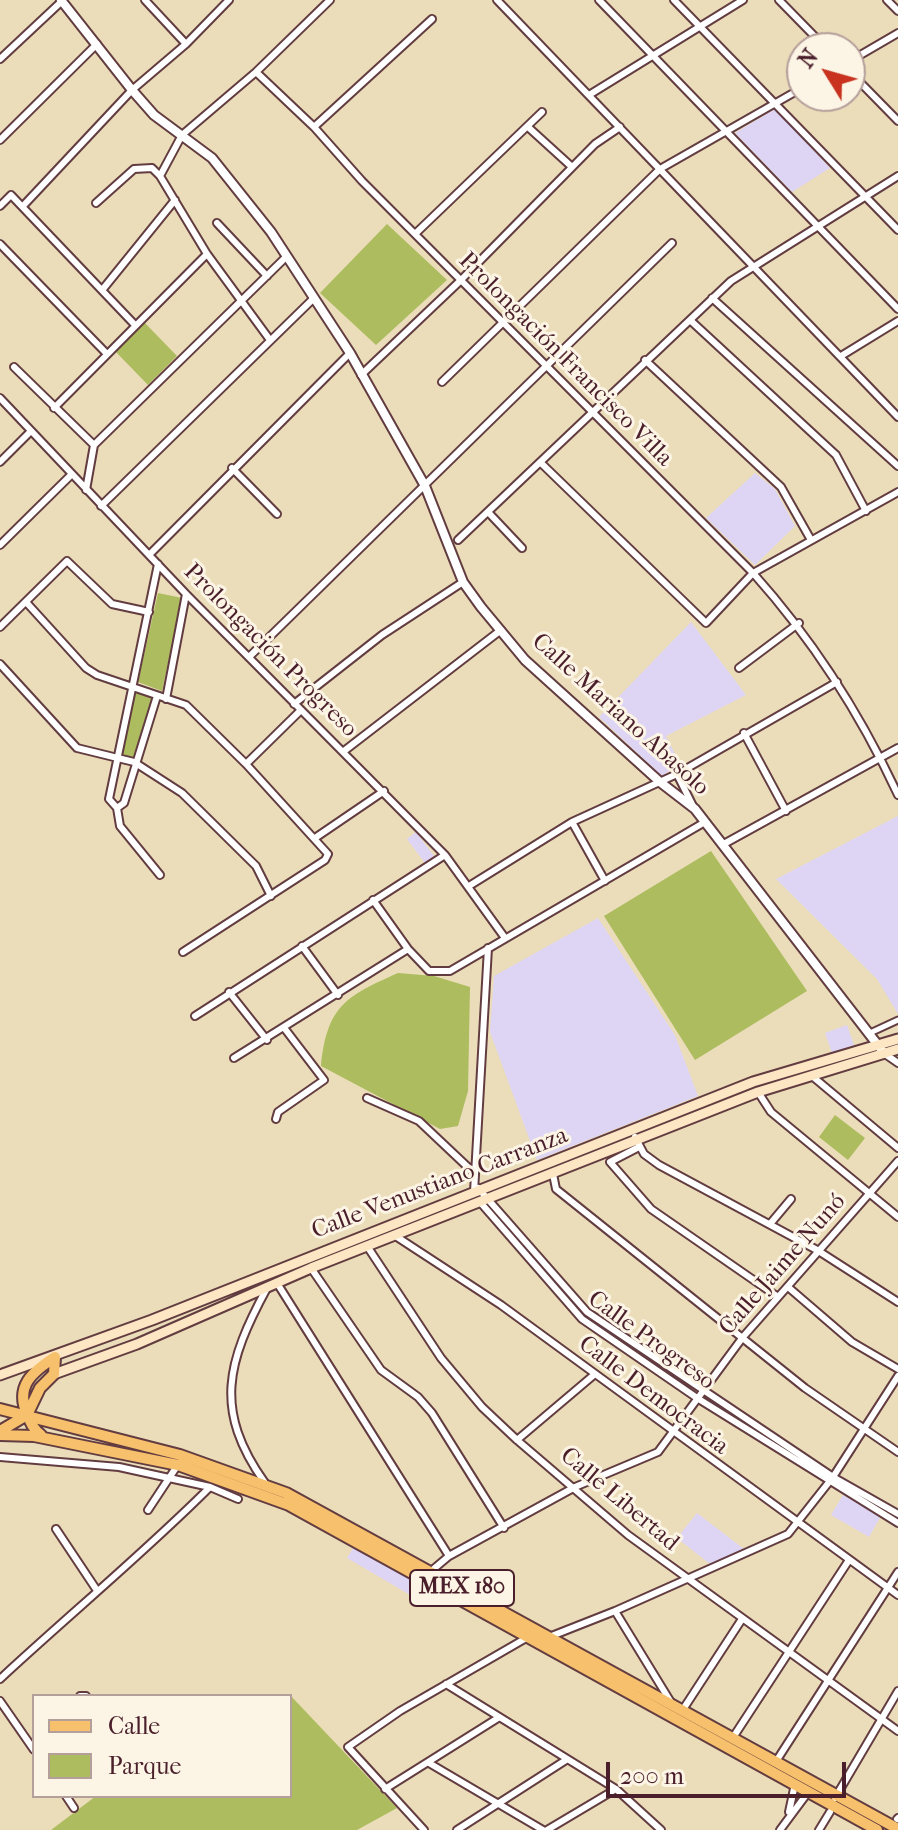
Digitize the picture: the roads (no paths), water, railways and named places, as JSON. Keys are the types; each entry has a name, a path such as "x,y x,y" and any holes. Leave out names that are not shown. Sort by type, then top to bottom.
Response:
{"main road":[{"name":"Calle Venustiano Carranza","path":"0,1375 55,1357 389,1225 638,1144 801,1066 898,1039"},
{"name":"Calle Venustiano Carranza","path":"54,1374 394,1236 479,1194 632,1130 755,1087 898,1049"},
{"path":"0,1433 27,1415 40,1388 54,1374 55,1357"},
{"path":"44,1437 30,1424 21,1398 34,1372 55,1357"},
{"name":"MEX 180","path":"0,1409 267,1486 297,1498 530,1636 797,1780 832,1804 898,1829"},
{"name":"MEX 180","path":"0,1433 44,1437 179,1460 289,1505 549,1637 775,1763 797,1780"},
{"name":"MEX 180","path":"861,1815 877,1830"}],"street":[{"path":"0,59 61,0 154,115 212,158 286,257 94,445 86,490"},
{"path":"145,0 186,44"},
{"path":"23,206 132,90 186,44 229,0"},
{"path":"160,176 182,135 256,72 330,0"},
{"path":"599,0 898,309"},
{"path":"674,0 898,230"},
{"path":"589,95 743,0"},
{"path":"779,0 810,32"},
{"path":"887,0 898,11"},
{"path":"501,1 898,417"},
{"path":"314,127 432,19"},
{"path":"866,52 898,33"},
{"path":"0,140 98,43"},
{"name":"Prolongación Francisco Villa","path":"256,72 314,127 503,325 753,573 799,623 881,758 898,795"},
{"path":"866,88 898,121"},
{"path":"442,382 660,169 786,97"},
{"path":"415,234 542,112"},
{"path":"528,127 572,167"},
{"path":"361,375 460,281 595,144 620,127"},
{"path":"96,203 134,169 152,168 160,176 207,254 270,340"},
{"path":"458,540 712,298 752,267 898,176"},
{"path":"0,206 11,195 135,325"},
{"path":"103,289 175,200"},
{"path":"217,223 267,276"},
{"path":"249,657 672,243"},
{"path":"0,244 107,354"},
{"path":"54,408 207,254"},
{"name":"Calle Mariano Abasolo","path":"286,257 350,353 425,486 463,582 525,660 660,782 695,809 874,1045 884,1053"},
{"path":"101,506 314,298"},
{"path":"712,298 898,466"},
{"path":"690,320 836,455 866,511"},
{"path":"841,356 898,321"},
{"path":"149,555 232,468 350,353"},
{"path":"645,360 781,487 811,540"},
{"path":"14,367 94,445"},
{"name":"Prolongación Progreso","path":"0,398 186,594 445,855 505,938"},
{"path":"0,462 31,431"},
{"path":"540,462 706,623 753,573 898,492"},
{"path":"232,468 277,514"},
{"path":"0,545 72,474"},
{"path":"488,512 522,548"},
{"path":"0,627 67,561 112,604 149,612"},
{"path":"158,564 109,799 117,808 120,826 160,875"},
{"path":"294,704 382,635 463,582"},
{"path":"166,699 186,594"},
{"path":"26,602 86,668 110,681 186,705 246,764 315,838 328,857 183,952"},
{"path":"739,668 799,623"},
{"path":"344,751 501,630"},
{"path":"0,664 77,748 134,762 182,793 256,866 271,896"},
{"path":"469,886 572,822 677,774 837,682"},
{"path":"117,808 124,803 134,762 157,696"},
{"path":"246,764 301,710"},
{"path":"744,733 786,811"},
{"path":"722,845 898,748"},
{"path":"677,774 695,809"},
{"path":"315,838 384,791"},
{"path":"572,822 605,881"},
{"path":"373,900 408,949 429,971 450,971 705,822"},
{"path":"195,1016 445,855"},
{"path":"302,946 338,995"},
{"path":"479,1194 473,1172 488,948"},
{"path":"234,1058 285,1029 408,949"},
{"path":"229,992 267,1040"},
{"path":"867,1035 898,1020"},
{"path":"277,1116 324,1080 285,1029"},
{"path":"884,1053 898,1063"},
{"path":"801,1066 898,1148"},
{"path":"755,1087 771,1112 898,1217"},
{"path":"367,1098 419,1121 473,1172"},
{"path":"632,1130 638,1144 659,1165 817,1250 898,1302"},
{"path":"638,1144 610,1162 651,1209 778,1297"},
{"name":"Calle Jaime Nunó","path":"429,1575 449,1556 575,1487 658,1452 743,1337 898,1161"},
{"path":"553,1174 556,1189 862,1430 898,1452"},
{"name":"Calle Progreso","path":"479,1194 585,1316 699,1395 898,1523"},
{"path":"770,1224 791,1199"},
{"path":"389,1225 394,1236"},
{"name":"Calle Democracia","path":"394,1236 501,1305 673,1434 898,1595"},
{"name":"Calle Libertad","path":"367,1246 441,1358 482,1407 517,1440 686,1579 898,1731"},
{"path":"311,1268 381,1370 418,1397 432,1413 504,1528"},
{"path":"277,1283 449,1556"},
{"path":"788,1287 852,1342 898,1369"},
{"path":"267,1288 234,1353 230,1379 241,1446 267,1486"},
{"path":"517,1440 595,1374"},
{"path":"549,1637 788,1534 831,1480 898,1376"},
{"path":"0,1457 104,1465 210,1487 238,1499"},
{"path":"148,1510 179,1460"},
{"name":"Calle Progreso","path":"831,1480 898,1514"},
{"path":"0,1679 96,1589 134,1561 210,1487"},
{"path":"56,1529 96,1589"},
{"path":"732,1739 849,1560"},
{"path":"775,1763 898,1572"},
{"path":"615,1611 678,1709 742,1619"},
{"path":"424,1830 348,1747 446,1684 530,1636"},
{"path":"446,1684 616,1789 661,1830"},
{"path":"819,1830 898,1691"},
{"path":"0,1701 32,1747"},
{"path":"385,1789 498,1718"},
{"path":"25,1738 32,1733"},
{"path":"457,1830 566,1760"},
{"path":"429,1763 545,1830 616,1789"},
{"path":"789,1816 797,1780"},
{"path":"780,1830 811,1788"},
{"path":"67,1798 74,1808"}]}
